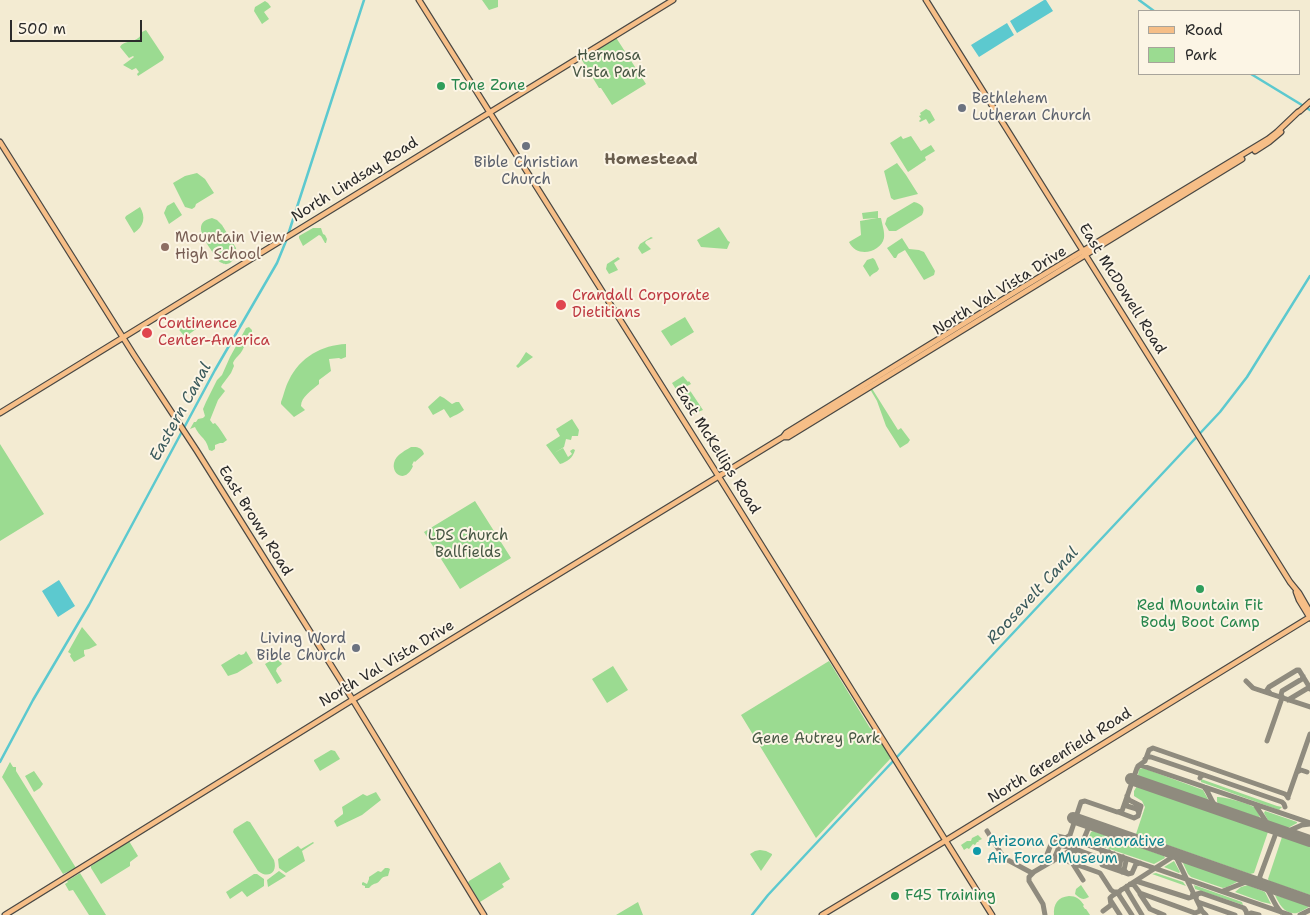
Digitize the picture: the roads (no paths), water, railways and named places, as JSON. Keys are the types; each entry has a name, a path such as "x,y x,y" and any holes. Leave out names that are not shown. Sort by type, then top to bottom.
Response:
{"main road":[{"name":"East McKellips Road","path":"419,0 992,915"},
{"name":"North Lindsay Road","path":"0,413 673,0"},
{"name":"East McDowell Road","path":"926,0 1310,612"},
{"name":"North Val Vista Drive","path":"5,915 352,700 783,437 788,436 1268,139 1309,103"},
{"name":"East Brown Road","path":"0,142 184,430 484,915"},
{"name":"East McDowell Road","path":"1296,591 1310,617"},
{"name":"North Greenfield Road","path":"822,915 1310,617"}],"water":[{"path":"1046,0 1053,11 1017,33 1010,21"},
{"path":"1007,23 1014,35 979,57 971,45"},
{"path":"59,580 75,606 58,617 42,591"}],"waterway":[{"name":"Eastern Canal","path":"0,762 33,700 89,605 215,370 277,263 286,241 364,0"},
{"path":"1139,0 1153,10"},
{"path":"1253,75 1310,110"},
{"name":"Roosevelt Canal","path":"752,915 808,852 1220,412 1247,377 1310,276"}],"place":[{"name":"Tone Zone","path":"441,86"},
{"name":"Bethlehem Lutheran Church","path":"962,108"},
{"name":"Bible Christian Church","path":"526,146"},
{"name":"Mountain View High School","path":"165,247"},
{"name":"Crandall Corporate Dietitians","path":"561,305"},
{"name":"Continence Center-America","path":"147,333"},
{"name":"Red Mountain Fit Body Boot Camp","path":"1200,589"},
{"name":"Living Word Bible Church","path":"356,648"},
{"name":"Arizona Commemorative Air Force Museum","path":"977,851"},
{"name":"F45 Training","path":"895,896"}],"district":[{"name":"Homestead","path":"651,160"}],"park label":[{"name":"Hermosa Vista Park","path":"609,64"},
{"name":"LDS Church Ballfields","path":"468,544"},
{"name":"Gene Autrey Park","path":"816,739"}]}
